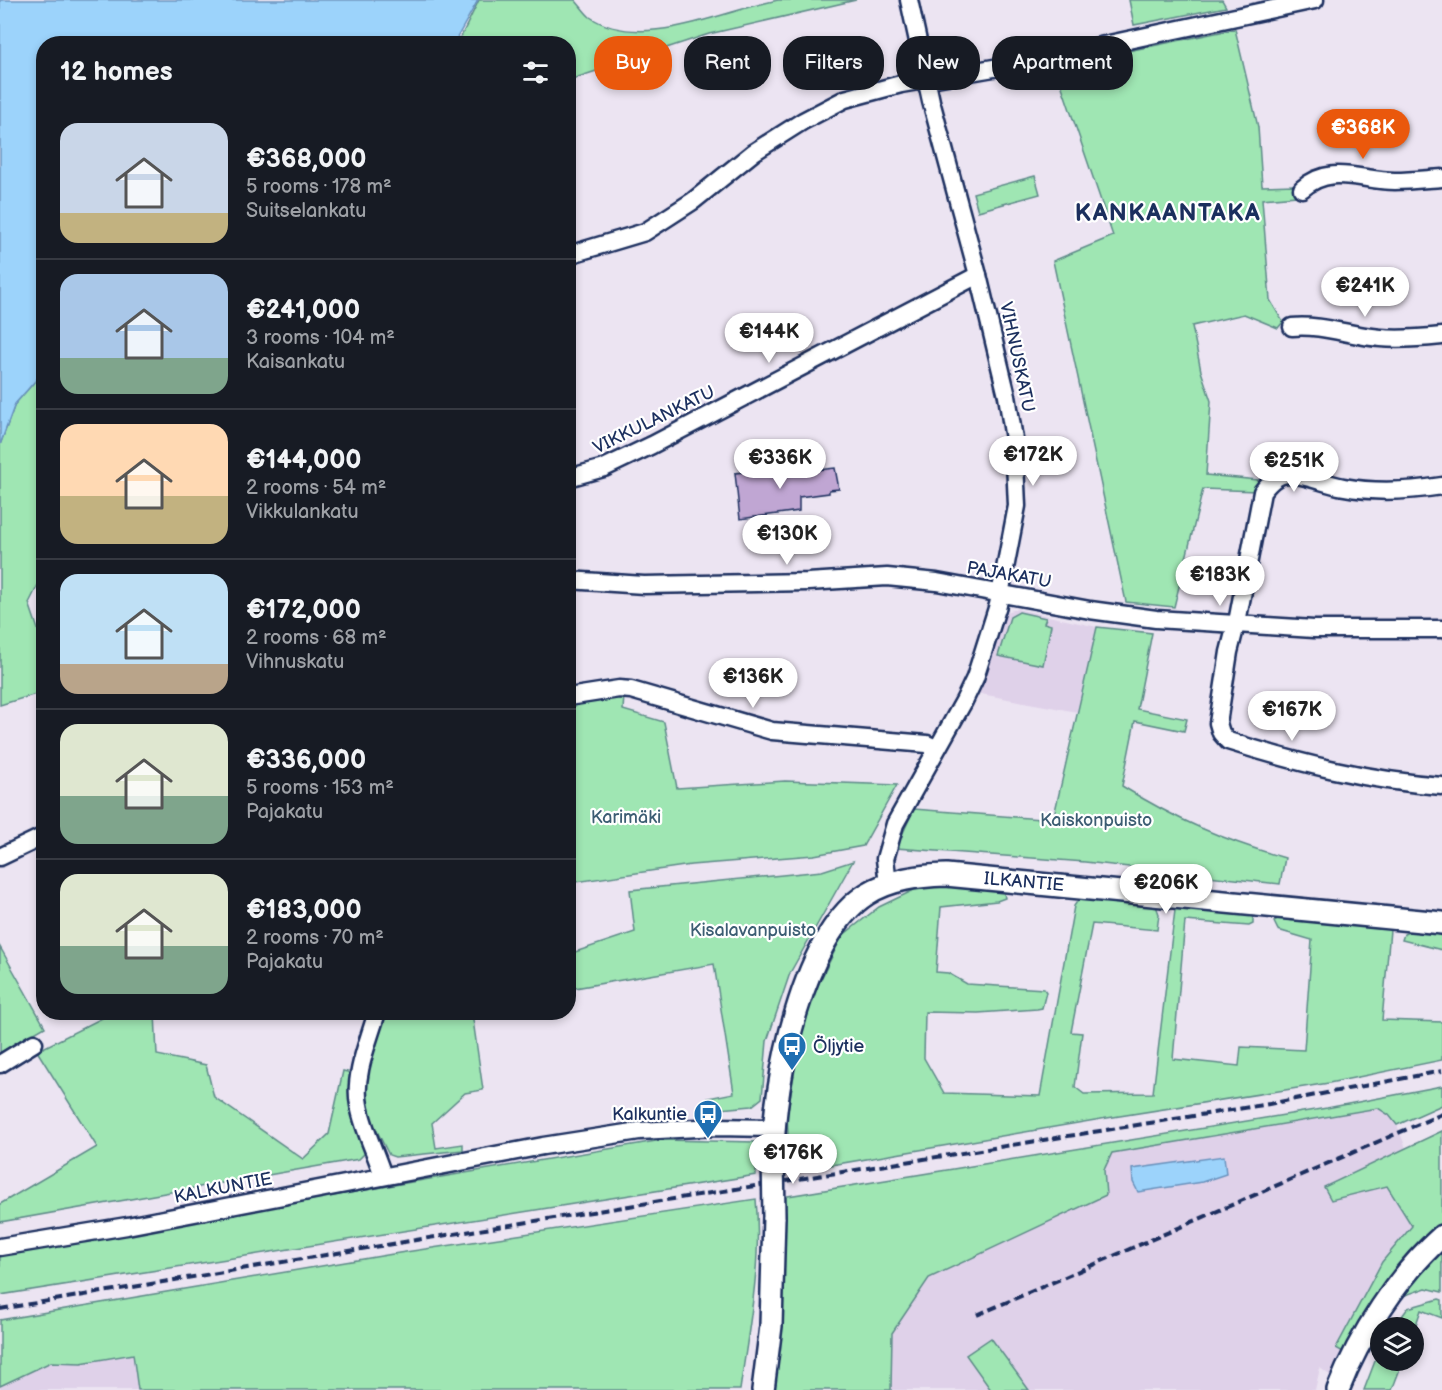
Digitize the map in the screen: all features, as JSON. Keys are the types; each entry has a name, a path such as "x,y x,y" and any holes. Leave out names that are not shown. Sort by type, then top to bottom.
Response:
{"main road":[{"name":"ILKANTIE","path":"774,1128 787,1041 813,967 846,914 866,895 888,884 912,877 946,875 1442,923"},
{"path":"763,1390 772,1314 774,1128"},
{"path":"1338,1390 1348,1366 1395,1287 1442,1236"}],"street":[{"name":"VIHNUSKATU","path":"909,0 917,36"},
{"path":"980,71 1315,0"},
{"path":"576,253 645,232 693,201 754,152 803,121 845,99 896,85"},
{"name":"VIHNUSKATU","path":"888,884 885,859 895,824 975,678 1001,594 1017,506 1014,439 1007,396 978,275 928,90"},
{"path":"1302,189 1321,176 1333,174 1394,181 1442,178"},
{"name":"VIKKULANKATU","path":"576,476 604,468 652,446 978,275"},
{"path":"1292,327 1306,326 1380,338 1442,336"},
{"path":"1442,486 1371,490 1343,487 1288,474 1279,476 1263,492 1229,652 1218,723 1221,734 1228,741 1299,762 1352,774 1442,786"},
{"name":"PAJAKATU","path":"576,581 644,585 808,582 887,577 937,582 1127,616 1235,625 1382,630 1442,629"},
{"path":"576,696 619,689 631,690 772,731 927,744 936,748"},
{"path":"0,857 36,840"},
{"path":"375,1020 357,1091 359,1106 383,1176"},
{"path":"0,1064 34,1043"},
{"name":"KALKUNTIE","path":"0,1247 127,1226 383,1176 639,1131 717,1127 774,1128"}],"shaded area":[{"path":"1017,609 1097,627 1077,712 976,693 1003,616 1006,612"},
{"path":"1378,1108 1389,1115 1397,1125 1406,1148 1324,1187 1331,1200 1387,1186 1412,1226 1382,1262 1336,1348 1345,1353 1331,1376 1320,1368 1315,1390 891,1390 892,1333 929,1278 1104,1170 1112,1153"},
{"path":"133,1354 138,1390 0,1390 0,1386 51,1362 81,1363"}],"green space":[{"path":"479,0 575,0 590,17 611,27 633,31 658,30 683,25 778,0 856,0 703,36 684,36 684,42 672,46 672,36 594,36 594,72 576,78 576,36 461,36"},
{"path":"1129,0 1222,0 1226,7 1134,25"},
{"path":"1235,29 1258,127 1262,186 1294,185 1296,196 1262,199 1270,300 1283,322 1278,328 1244,314 1192,326 1201,371 1211,401 1206,475 1258,480 1256,491 1203,489 1174,607 1126,602 1053,261 1113,236 1063,90 1133,90 1133,50"},
{"path":"1035,176 1040,194 978,211 973,193"},
{"path":"36,380 36,589 29,603 36,624 36,694 0,705 0,445 15,404"},
{"path":"1019,612 1046,618 1044,623 1051,625 1043,665 998,656 1010,617"},
{"name":"Kaiskonpuisto","path":"1097,627 1152,633 1137,709 1187,719 1184,731 1135,721 1122,786 1201,828 1285,858 1280,884 1085,862 896,848 914,809 1053,820"},
{"name":"Karimäki","path":"624,696 623,710 664,722 677,788 785,781 897,785 863,846 814,855 691,865 576,882 576,702"},
{"name":"Kisalavanpuisto","path":"853,861 790,973 767,1041 762,1098 752,1106 709,1110 708,1098 734,1093 714,964 576,988 576,952 635,932 630,890 822,871"},
{"path":"941,885 1003,889 1005,898 997,901 941,907 936,972 948,973 967,984 1044,989 1046,992 1042,1008 1037,1009 978,1013 925,1012 924,1058 944,1093 1040,1096 1074,906 1079,899 1089,896 1155,903 1159,914 1157,930 1092,924 1071,1032 1082,1033 1075,1087 1084,1094 1153,1093 1175,910 1181,906 1250,913 1253,917 1253,924 1249,926 1185,921 1173,1059 1239,1066 1241,1047 1304,1050 1312,940 1278,930 1274,922 1281,915 1386,926 1390,930 1382,1020 1442,1022 1442,1060 1329,1083 790,1172 787,1115 805,1012 842,936 879,907 914,890"},
{"path":"1416,929 1442,932 1442,950 1402,940 1404,934"},
{"path":"0,947 36,1011 36,1020 41,1020 45,1027 0,1053"},
{"path":"98,1020 155,1020 157,1055 206,1065 214,1097 303,1159 329,1134 343,1071 352,1073 352,1111 367,1151 359,1159 0,1222 0,1204 97,1147 37,1051"},
{"path":"381,1020 473,1020 483,1090 465,1093 432,1123 436,1148 463,1144 463,1150 395,1157 389,1155 365,1107 365,1080"},
{"path":"1442,1086 1442,1105 1397,1125 1389,1115 1378,1108 1112,1153 1104,1170 1106,1195 929,1278 892,1333 891,1390 771,1390 782,1197 1327,1108"},
{"path":"1442,1131 1442,1225 1422,1241 1345,1353 1336,1348 1382,1262 1412,1226 1387,1186 1331,1200 1324,1187"},
{"path":"662,1140 755,1142 756,1175 0,1295 0,1256 394,1185"},
{"path":"756,1199 756,1271 740,1390 138,1390 133,1354 81,1363 51,1362 0,1386 0,1320 399,1253"},
{"path":"1442,1247 1442,1292 1426,1288 1400,1297"},
{"path":"1439,1299 1442,1300 1442,1318 1421,1310 1419,1317 1401,1317 1408,1308"},
{"path":"991,1338 1029,1390 991,1390 966,1355"},
{"path":"1371,1371 1399,1371 1392,1390 1364,1390"}],"water":[{"path":"0,0 478,0 458,36 36,36 36,380 15,404 0,445"},
{"path":"1224,1156 1226,1174 1202,1182 1138,1192 1133,1182 1132,1169"}],"building":[{"path":"799,466 800,472 835,468 839,489 829,490 829,493 799,497 799,511 740,519 735,473"}],"railway":[{"path":"0,1309 1269,1104 1442,1071"},
{"path":"977,1315 1442,1114"}],"place":[{"name":"Öljytie","path":"792,1072"},
{"name":"Kalkuntie","path":"708,1140"}],"district":[{"name":"KANKAANTAKA","path":"1168,213"}]}
